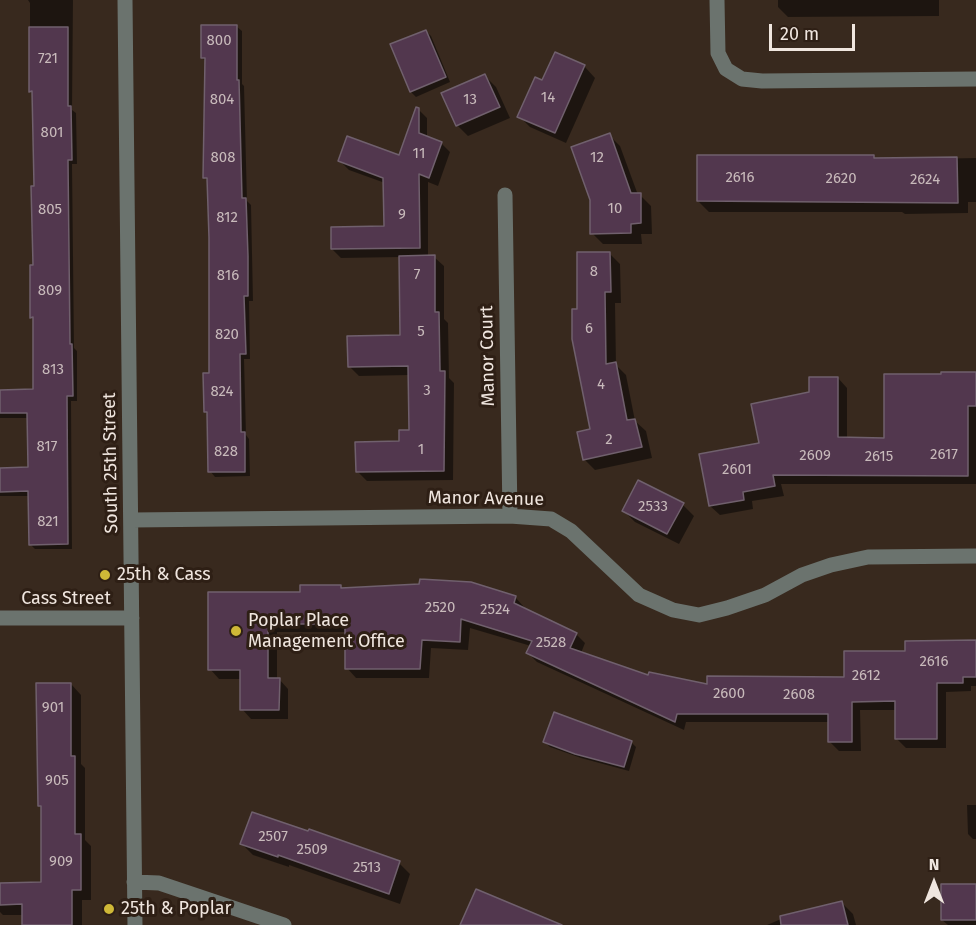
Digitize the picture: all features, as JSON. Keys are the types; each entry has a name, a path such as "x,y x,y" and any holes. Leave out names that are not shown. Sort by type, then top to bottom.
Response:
{"street":[{"name":"South 25th Street","path":"125,0 135,925"},
{"path":"717,0 718,53 726,69 742,79 752,81 976,79"},
{"name":"Manor Court","path":"505,195 510,516"},
{"name":"Manor Avenue","path":"132,520 510,516 551,519 571,531 639,596 673,610 699,615 765,596 802,575 831,565 868,557 976,556"},
{"name":"Cass Street","path":"0,618 132,618"},
{"path":"135,882 159,884 284,925"}],"building":[{"path":"201,25 237,25 242,198 246,198 248,256 248,296 244,296 246,354 240,354 241,432 245,432 245,472 208,472 207,412 204,412 203,373 209,373 209,238 207,178 203,178 205,58 201,58"},
{"path":"29,27 68,27 68,106 71,106 72,160 68,160 70,344 72,344 73,396 67,396 68,544 29,545 28,491 0,492 0,468 28,467 27,413 0,413 0,390 33,389 30,265 33,265 31,186 34,186 32,91 29,92"},
{"path":"426,30 446,77 410,92 390,44"},
{"path":"555,52 585,65 555,133 517,117 535,77 542,80"},
{"path":"485,74 500,107 456,126 441,93"},
{"path":"416,107 419,108 419,133 442,142 429,178 419,174 420,248 331,249 331,227 384,226 383,178 338,161 347,136 399,155"},
{"path":"610,133 631,193 641,193 641,223 631,224 631,233 590,234 590,200 571,147"},
{"path":"697,155 957,157 958,203 697,201"},
{"path":"577,252 610,252 611,292 605,292 606,364 616,362 627,420 635,419 642,447 583,460 577,432 590,429 572,339 572,309 577,309"},
{"path":"435,255 435,312 439,312 440,371 445,371 444,471 356,472 355,442 399,441 399,430 409,430 408,366 348,367 347,336 400,335 399,256"},
{"path":"941,372 976,372 976,406 968,406 968,476 773,475 775,486 743,492 744,500 709,506 699,454 759,443 751,404 809,392 809,377 838,377 838,437 884,438 884,374 941,374"},
{"path":"638,480 684,503 667,534 622,511"},
{"path":"420,579 471,582 516,596 514,603 577,633 570,648 648,675 649,672 707,684 707,676 844,677 844,651 905,651 905,641 976,640 976,677 963,677 963,683 937,683 937,739 895,739 895,701 852,702 852,742 828,742 828,714 677,714 675,722 526,653 532,641 461,619 460,642 422,640 420,669 345,669 345,624 268,624 268,678 280,678 279,710 240,710 240,670 208,670 208,592 300,592 300,585 341,585 341,588 419,584"},
{"path":"36,683 71,683 71,756 75,756 75,834 81,834 81,890 72,890 72,925 22,925 22,904 0,905 0,883 41,882 41,806 38,806"},
{"path":"554,712 632,741 624,767 575,754 543,742"},
{"path":"252,812 400,861 389,894 240,844"},
{"path":"941,884 976,884 976,920 941,920"},
{"path":"476,889 562,925 460,925"},
{"path":"842,901 848,925 781,925 780,916"}],"place":[{"name":"25th & Cass","path":"105,575"},
{"name":"Poplar Place Management Office","path":"236,631"},
{"name":"25th & Poplar","path":"109,909"}]}
